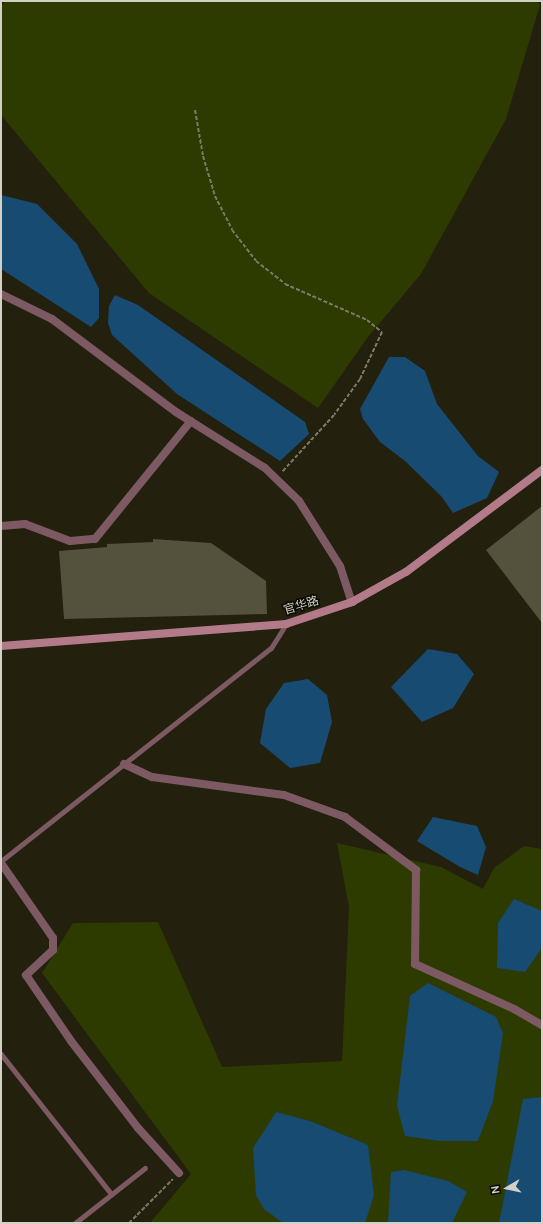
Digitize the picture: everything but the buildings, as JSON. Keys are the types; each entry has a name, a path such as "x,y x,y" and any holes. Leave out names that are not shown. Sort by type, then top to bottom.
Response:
{"main road":[{"name":"官华路","path":"1,646 286,624 352,602 406,572 542,470"}],"street":[{"path":"1,294 52,319 191,421 265,468 299,501 340,566 352,602"},
{"path":"1,526 25,524 70,540 95,539 191,421"},
{"path":"124,764 152,777 284,795 345,817 416,870 415,964 514,1009 542,1025"},
{"path":"1,862 52,938 53,950 26,975 71,1041 134,1122 179,1173"}],"lane":[{"path":"1,862 271,648 286,624"},
{"path":"1,1054 111,1194"},
{"path":"75,1223 145,1168"}],"path":[{"path":"195,110 203,156 215,196 232,230 256,261 285,284 367,320 382,332 360,379 334,415 276,479"},
{"path":"130,1223 179,1173"}],"green space":[{"path":"6,1 537,1 540,5 506,119 421,274 368,337 318,408 149,293 1,115 1,6"},
{"path":"337,843 441,867 483,889 494,868 524,846 542,849 542,1223 150,1223 191,1174 42,973 73,923 158,922 222,1067 342,1061 349,907"}],"water":[{"path":"1,195 37,204 77,244 99,289 99,318 91,327 1,269"},
{"path":"115,295 138,305 305,422 309,434 280,461 177,394 112,335 108,323 109,306"},
{"path":"389,357 405,357 425,371 437,404 478,456 499,472 487,498 453,513 442,497 405,461 380,442 363,419 360,409"},
{"path":"428,649 457,654 474,674 453,708 422,722 391,687"},
{"path":"308,679 327,695 332,722 320,763 290,768 260,743 266,709 284,683"},
{"path":"433,817 477,826 486,847 478,875 460,867 417,841"},
{"path":"514,899 542,911 542,948 525,972 497,968 498,923"},
{"path":"428,983 496,1017 503,1033 493,1101 478,1141 440,1141 405,1136 397,1106 410,996"},
{"path":"542,1097 542,1223 499,1223 523,1099"},
{"path":"276,1112 310,1121 368,1145 374,1195 365,1223 283,1223 264,1209 256,1195 253,1148"},
{"path":"404,1170 448,1181 467,1192 452,1223 388,1223 391,1172"}]}
